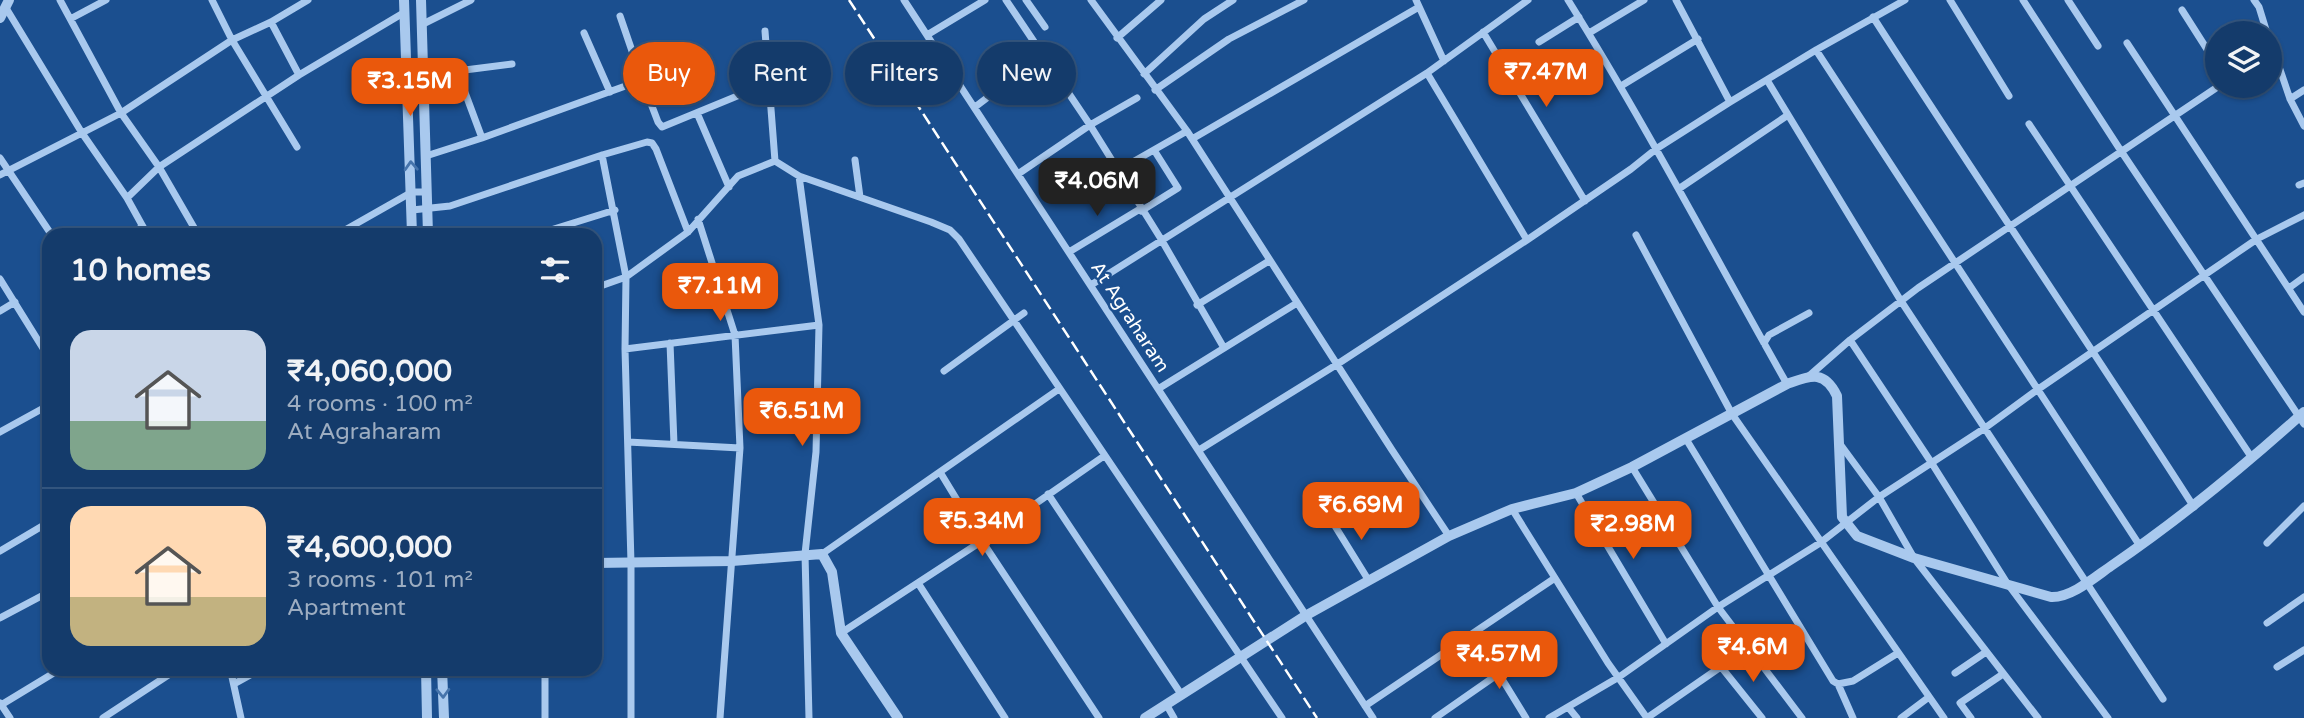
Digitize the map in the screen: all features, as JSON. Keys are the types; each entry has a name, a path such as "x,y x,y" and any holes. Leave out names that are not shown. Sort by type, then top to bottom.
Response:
{"street":[{"path":"60,0 121,113 159,167 193,228"},
{"path":"72,18 106,0"},
{"path":"0,175 121,113 232,40 271,22 308,0"},
{"path":"404,0 412,228"},
{"path":"422,0 428,228"},
{"path":"423,24 471,0"},
{"name":"At Agraharam","path":"904,0 1373,718"},
{"path":"927,35 985,0"},
{"path":"1006,0 1033,42"},
{"path":"1026,0 1045,27"},
{"path":"1091,0 1187,131 1449,536"},
{"path":"1117,38 1161,0"},
{"path":"1144,74 1204,19 1233,0"},
{"path":"1155,90 1229,39 1304,0"},
{"path":"1091,285 1427,73 1528,0"},
{"path":"1568,0 1621,86 1787,384"},
{"path":"1589,33 1644,0"},
{"path":"1676,0 1730,102"},
{"path":"1199,450 1336,365 1527,240 1656,149 1816,50 1905,0"},
{"path":"1950,0 2009,96"},
{"path":"1809,376 1823,377 1831,383 1837,396 1842,517 1863,540 1914,558 2056,597 2087,583 2140,547 2194,507 2302,417 2121,151 2023,0"},
{"path":"2068,0 2098,46"},
{"path":"2254,0 2263,21"},
{"path":"214,1 232,40 297,147"},
{"path":"1192,139 1418,3 1444,61"},
{"path":"0,18 8,4"},
{"path":"8,4 82,133 127,198 143,228"},
{"path":"2182,10 2205,46"},
{"path":"127,198 159,167 299,75 405,12"},
{"path":"620,16 629,42"},
{"path":"1539,41 1579,17"},
{"path":"1873,17 2194,507"},
{"path":"271,22 299,75"},
{"path":"765,31 766,42"},
{"path":"1483,32 1584,201"},
{"path":"584,33 610,92"},
{"path":"1621,86 1698,39"},
{"path":"2127,43 2304,312"},
{"path":"1816,50 2140,547"},
{"path":"482,138 457,71 512,64"},
{"path":"1427,73 1527,240"},
{"path":"2282,79 2290,99 2301,112 2304,126"},
{"path":"1766,80 1901,301 2163,699"},
{"path":"426,156 623,87"},
{"path":"2290,99 2304,90"},
{"path":"1144,718 1305,616 1449,536 1512,509 1576,492 1632,467 1787,384 1809,376 1901,301 2205,95"},
{"path":"1018,174 1090,125 1137,98"},
{"path":"652,105 662,127 729,100"},
{"path":"771,105 775,160"},
{"path":"1076,105 1161,239 1224,348"},
{"path":"697,113 729,187"},
{"path":"1679,188 1788,115"},
{"path":"2029,124 2252,458"},
{"path":"1117,171 1187,131"},
{"path":"412,210 450,206 647,142 652,143 688,232"},
{"path":"1069,252 1178,188 1154,150"},
{"path":"602,155 615,210 626,277 631,718"},
{"path":"0,158 47,228"},
{"path":"775,160 799,176 950,230 959,239 1282,718"},
{"path":"602,286 626,277 688,232 738,176 775,160"},
{"path":"855,160 860,197"},
{"path":"799,176 819,325 816,452 805,554 809,718"},
{"path":"349,228 412,192 427,192"},
{"path":"557,228 615,210"},
{"path":"1549,718 1619,677 1718,607 1820,543 1879,497 1985,428 2257,239 2304,215"},
{"path":"698,219 735,335 740,448 720,718"},
{"path":"1636,234 1732,414 1944,718"},
{"path":"1198,304 1269,261"},
{"path":"2289,288 2304,277"},
{"path":"0,279 42,346"},
{"path":"0,311 15,302"},
{"path":"1158,389 1297,303"},
{"path":"944,371 1024,313"},
{"path":"1764,344 1769,335 1809,313"},
{"path":"625,349 819,325"},
{"path":"1850,340 2007,583 2108,718"},
{"path":"670,343 674,444"},
{"path":"602,564 732,561 822,554 1059,389"},
{"path":"0,432 42,409"},
{"path":"1686,439 1833,681 1843,684 1898,653"},
{"path":"628,442 740,448"},
{"path":"1839,443 1879,497 1914,558 2038,718"},
{"path":"841,633 982,541 1104,456"},
{"path":"1632,467 1718,607 1802,718"},
{"path":"940,472 982,541 1099,718"},
{"path":"1576,492 1667,644"},
{"path":"1048,494 1181,694"},
{"path":"2267,543 2304,507"},
{"path":"1512,509 1647,718 1748,648"},
{"path":"1330,518 1369,581"},
{"path":"0,551 42,526"},
{"path":"822,554 832,572 841,633 898,718"},
{"path":"1365,706 1555,578"},
{"path":"918,583 1005,718"},
{"path":"0,618 42,596"},
{"path":"2267,623 2304,597"},
{"path":"1435,718 1547,640"},
{"path":"2277,667 2304,650"},
{"path":"1955,673 1986,652"},
{"path":"1722,668 1762,718"},
{"path":"1499,674 1526,718"},
{"path":"1971,718 1960,703 2003,674"},
{"path":"9,718 1,704 48,676"},
{"path":"103,718 167,676"},
{"path":"232,676 241,718"},
{"path":"234,684 248,676"},
{"path":"426,676 427,718"},
{"path":"442,676 444,718"},
{"path":"545,676 545,718"},
{"path":"1843,684 1853,718"},
{"path":"1901,718 1929,697"},
{"path":"1166,704 1174,718"},
{"path":"1568,707 1577,718"}],"railway":[{"path":"849,0 1317,718"}]}
